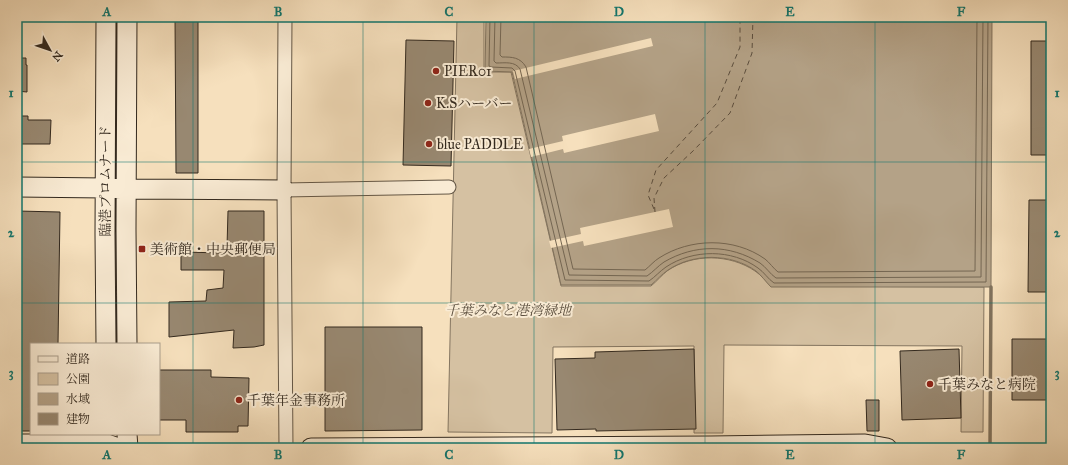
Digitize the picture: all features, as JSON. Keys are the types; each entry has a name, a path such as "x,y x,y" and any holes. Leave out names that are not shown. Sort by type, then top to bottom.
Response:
{"street":[{"name":"臨港プロムナード","path":"106,17 106,343"},
{"name":"臨港プロムナード","path":"127,17 127,343"},
{"path":"285,17 284,190 286,448"},
{"path":"17,187 284,190 449,187"},
{"path":"128,435 128,448"},
{"path":"17,444 110,443"},
{"path":"312,448 711,447 865,444 887,448"}],"green space":[{"name":"千葉みなと港湾緑地","path":"457,17 484,17 484,72 511,72 561,286 651,286 667,271 677,265 688,261 711,258 734,261 745,265 761,276 771,286 984,287 983,432 961,432 962,346 724,345 723,433 694,433 694,346 553,347 552,433 448,432"}],"water":[{"path":"486,17 992,17 991,287 771,287 756,271 746,265 724,258 712,257 689,260 678,264 651,285 561,285 512,72 485,71"}],"pier":[{"path":"651,38 653,46 515,79 513,71"},
{"path":"655,114 659,131 564,153 563,149 531,157 529,149 563,141 562,136"},
{"path":"669,209 673,227 584,246 583,241 551,248 549,241 581,234 580,228"}],"building":[{"path":"175,17 198,17 198,173 176,173"},
{"name":"K.Sハーバー","path":"406,40 454,41 451,166 403,165"},
{"path":"1031,41 1051,41 1051,155 1031,155"},
{"path":"17,58 26,58 27,92 17,91"},
{"path":"19,116 28,116 28,120 51,120 50,144 17,144 17,120"},
{"path":"1029,200 1051,200 1051,292 1028,292"},
{"path":"17,211 60,212 58,343 30,343 30,431 17,431"},
{"path":"228,211 264,211 264,345 233,348 234,330 169,337 169,302 206,301 207,290 223,288 224,270 181,270 181,252 224,253 224,248 227,247"},
{"path":"325,327 422,327 422,430 325,431"},
{"path":"1012,339 1051,339 1051,400 1012,400"},
{"path":"694,349 696,429 596,431 596,429 557,430 555,359 595,358 595,352"},
{"name":"千葉みなと病院","path":"959,349 961,418 902,420 900,351"},
{"path":"160,370 211,370 211,377 249,378 248,426 238,426 238,432 186,432 186,420 160,420"},
{"path":"866,400 879,400 879,431 867,431"}],"waterway":[{"path":"990,448 991,287"}],"ferry route":[{"path":"654,209 648,195 656,170 717,103 740,47 740,17"},
{"path":"655,212 654,198 664,178 730,113 752,53 753,17"}],"place":[{"name":"PIER01","path":"436,71"},
{"name":"K.Sハーバー","path":"428,103"},
{"name":"blue PADDLE","path":"429,144"},
{"name":"美術館・中央郵便局","path":"142,249"},
{"name":"千葉みなと病院","path":"930,384"},
{"name":"千葉年金事務所","path":"239,400"}]}
